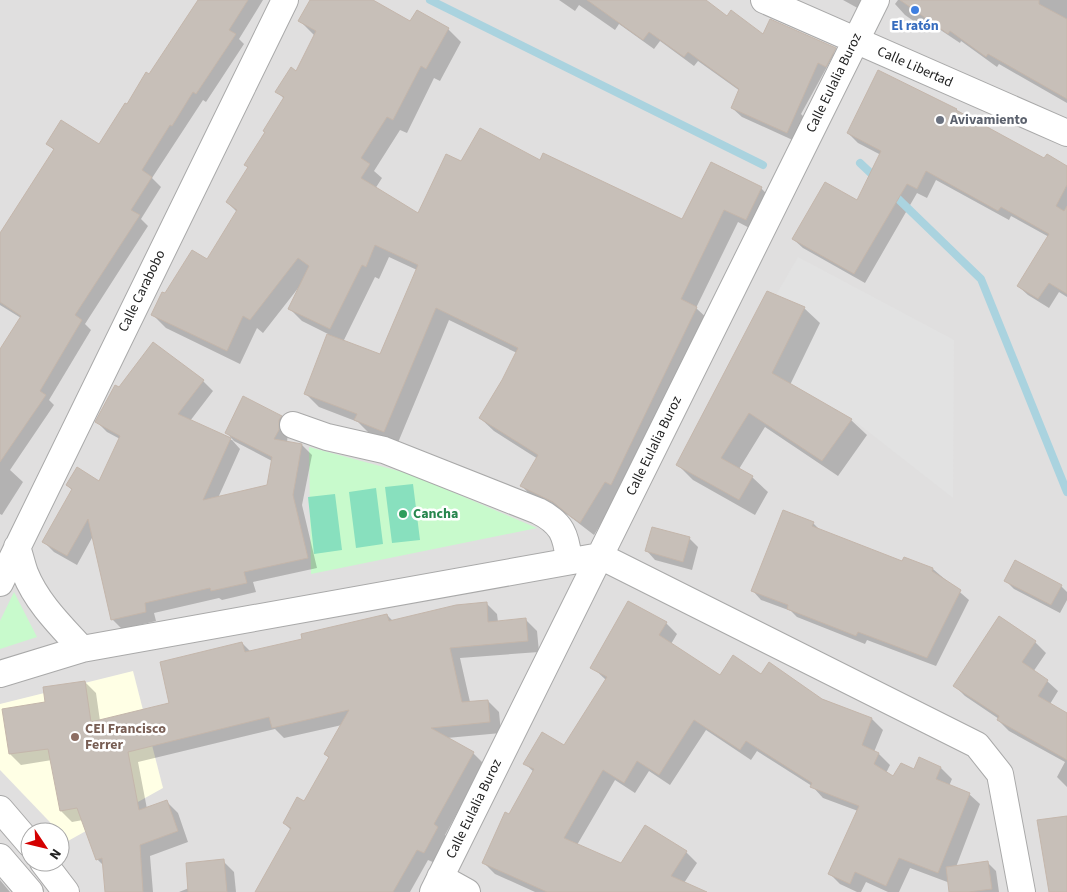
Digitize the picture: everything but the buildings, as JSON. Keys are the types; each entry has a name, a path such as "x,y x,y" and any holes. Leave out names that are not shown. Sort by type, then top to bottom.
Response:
{"street":[{"name":"Calle Carabobo","path":"0,583 285,0"},
{"name":"Calle Libertad","path":"764,0 1067,133"},
{"name":"Calle Eulalia Buroz","path":"437,884 876,0"},
{"path":"293,425 327,437 384,450 538,510 548,516 563,532 567,541 569,560"},
{"path":"17,547 25,573 40,600 82,649"},
{"path":"0,674 82,649 569,560 600,556 977,745 1000,774 1022,892"},
{"path":"0,809 20,832"},
{"path":"0,856 30,892"},
{"path":"51,872 66,892"},
{"path":"437,884 466,892"}],"shaded area":[{"path":"0,0 1067,0 1067,892 0,892"},
{"path":"798,257 954,340 953,498 852,419 772,373 804,307 776,295"},
{"name":"CEI Francisco Ferrer","path":"133,671 163,788 70,840 70,822 50,822 0,770 0,704"}],"green space":[{"path":"309,447 410,474 537,528 311,574"},
{"name":"Cancha","path":"413,484 420,540 392,543 385,487"},
{"name":"Cancha","path":"376,488 383,544 356,548 349,492"},
{"path":"335,494 342,550 314,554 308,497"},
{"path":"14,592 37,637 0,649 0,621"}],"waterway":[{"path":"430,0 763,165"},
{"path":"860,163 877,179"},
{"path":"891,192 981,279 1067,492"}],"place":[{"name":"El ratón","path":"915,10"},
{"name":"Avivamiento","path":"940,120"},
{"name":"Cancha","path":"403,514"},
{"name":"CEI Francisco Ferrer","path":"75,737"}]}
